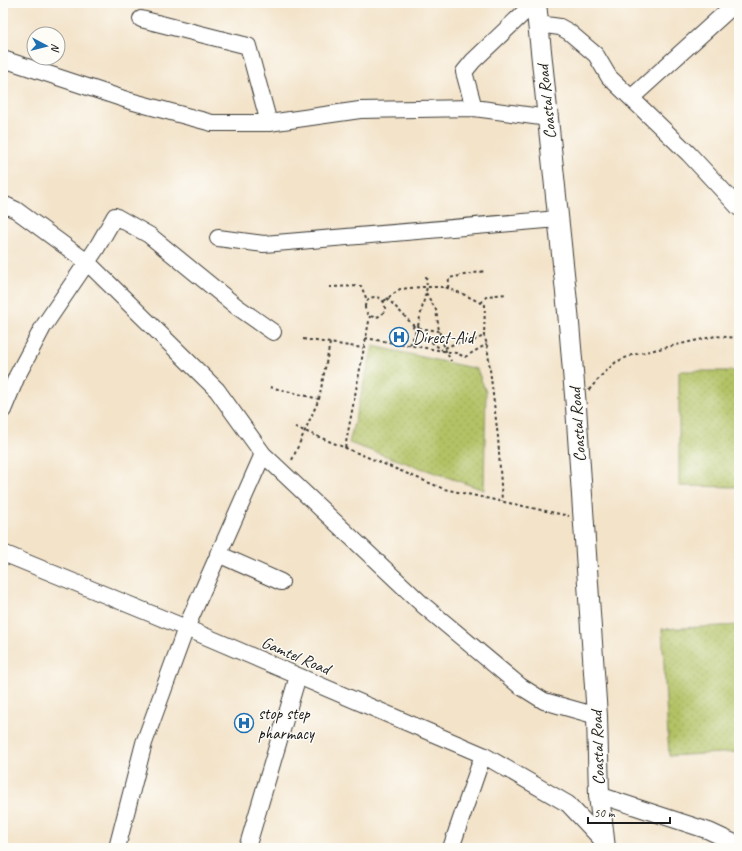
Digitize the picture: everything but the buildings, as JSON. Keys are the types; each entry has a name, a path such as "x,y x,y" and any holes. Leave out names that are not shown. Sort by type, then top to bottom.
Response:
{"main road":[{"name":"Coastal Road","path":"535,3 548,118 576,407 597,716 599,795 604,845"}],"street":[{"path":"474,108 464,72 473,61 535,3"},
{"path":"631,98 736,3"},
{"path":"141,19 248,46 269,123"},
{"path":"538,24 560,27 569,32 596,55 609,77 689,154 739,208"},
{"path":"3,59 130,101 212,123 269,123 360,110 474,108 548,118"},
{"path":"3,204 16,210 88,262 217,390 263,454 423,605 520,686 544,700 597,716"},
{"path":"3,410 17,376 43,327 88,262 115,216 149,235 236,306 273,332"},
{"path":"218,238 264,244 558,220"},
{"path":"117,848 144,743 186,628 263,454"},
{"path":"218,554 281,582"},
{"name":"Gamtel Road","path":"4,559 186,628 484,754 568,804 604,845"},
{"path":"247,848 298,676"},
{"path":"451,848 484,754"},
{"path":"599,795 709,831 739,845"}],"path":[{"path":"448,288 449,278 485,271"},
{"path":"410,345 418,329 427,287 426,276"},
{"path":"329,287 361,286 367,300"},
{"path":"384,301 400,289 445,287 465,294 485,305 484,336 487,344 498,437 502,501"},
{"path":"426,293 436,310 439,331 451,361"},
{"path":"481,303 487,296 506,294"},
{"path":"376,296 384,301 386,310 383,314 374,318 366,313 365,304 371,297 376,296"},
{"path":"387,298 414,326 414,329 439,331"},
{"path":"345,448 370,316"},
{"path":"414,326 443,351"},
{"path":"445,348 456,343 470,342 484,336"},
{"path":"576,407 601,376 616,362 632,355 716,336 739,338"},
{"path":"366,338 446,351 465,357 487,344"},
{"path":"456,343 457,338"},
{"path":"303,339 363,348"},
{"path":"292,460 320,399 330,343"},
{"path":"270,387 320,399"},
{"path":"295,428 444,489 583,520"}],"green space":[{"path":"373,346 477,369 486,392 484,490 349,443"},
{"path":"679,371 739,371 739,487 679,486"},
{"path":"739,625 739,752 669,756 662,629"}],"place":[{"name":"Direct-Aid","path":"399,337"},
{"name":"stop step pharmacy","path":"244,723"}]}
